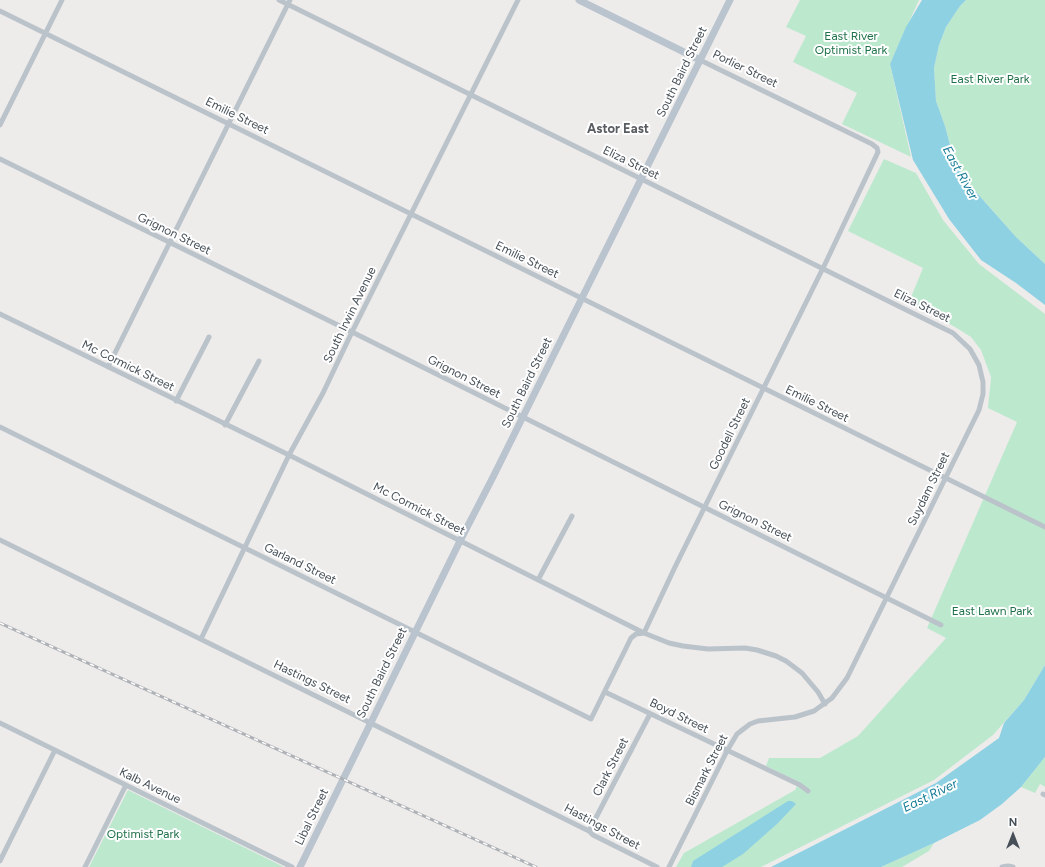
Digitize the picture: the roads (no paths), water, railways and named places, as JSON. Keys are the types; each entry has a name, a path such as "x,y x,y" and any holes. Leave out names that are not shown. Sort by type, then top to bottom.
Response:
{"street":[{"path":"0,125 62,0"},
{"name":"Eliza Street","path":"279,0 289,2 471,95 953,333"},
{"name":"South Irwin Avenue","path":"201,639 289,455 323,393 518,0"},
{"name":"Porlier Street","path":"579,0 872,144 878,150"},
{"name":"South Baird Street","path":"344,776 730,0"},
{"path":"108,367 289,2"},
{"name":"Emilie Street","path":"0,11 1045,527"},
{"name":"Goodell Street","path":"644,633 704,507 823,269 875,160 878,150"},
{"name":"Grignon Street","path":"0,159 941,625"},
{"name":"Mc Cormick Street","path":"0,314 289,455 644,633 669,643 683,646 708,649 745,648 767,653 786,661 802,674 818,692 825,704"},
{"name":"Suydam Street","path":"857,657 979,410 983,394 982,373 976,357 964,342 953,333"},
{"path":"176,401 210,337"},
{"path":"225,425 259,361"},
{"name":"Garland Street","path":"0,427 591,719 605,692"},
{"path":"538,580 572,516"},
{"name":"Hastings Street","path":"0,540 370,722 589,831 593,835 657,867"},
{"path":"605,692 631,638 636,634 644,633"},
{"name":"Bismark Street","path":"669,867 727,750 737,734 750,724 765,720 795,717 825,704 840,689 857,657"},
{"name":"Boyd Street","path":"605,692 800,785 808,791"},
{"name":"Clark Street","path":"589,831 650,714"},
{"name":"Kalb Avenue","path":"0,723 292,867"},
{"path":"0,861 55,750"},
{"name":"Libal Street","path":"300,867 344,776"},
{"path":"85,867 126,785"},
{"path":"1003,867 1013,867"}],"water":[{"name":"East River","path":"922,0 966,0 960,6 946,27 939,45 934,68 936,101 945,126 954,160 968,183 1016,237 1045,264 1045,305 1016,283 981,260 949,219 913,160 890,64 906,27"},
{"name":"East River","path":"1045,665 1045,757 1021,787 1002,804 980,820 881,867 771,867 936,783 999,738 1004,723 1024,700"},
{"path":"788,801 792,801 796,804 777,824 743,854 722,867 691,867 693,861"}],"railway":[{"path":"0,623 536,867"}],"district":[{"name":"Astor East","path":"618,129"}],"park label":[{"name":"East River Optimist Park","path":"851,43"},
{"name":"East River Park","path":"990,79"},
{"name":"East Lawn Park","path":"992,611"},
{"name":"Optimist Park","path":"143,834"}]}
